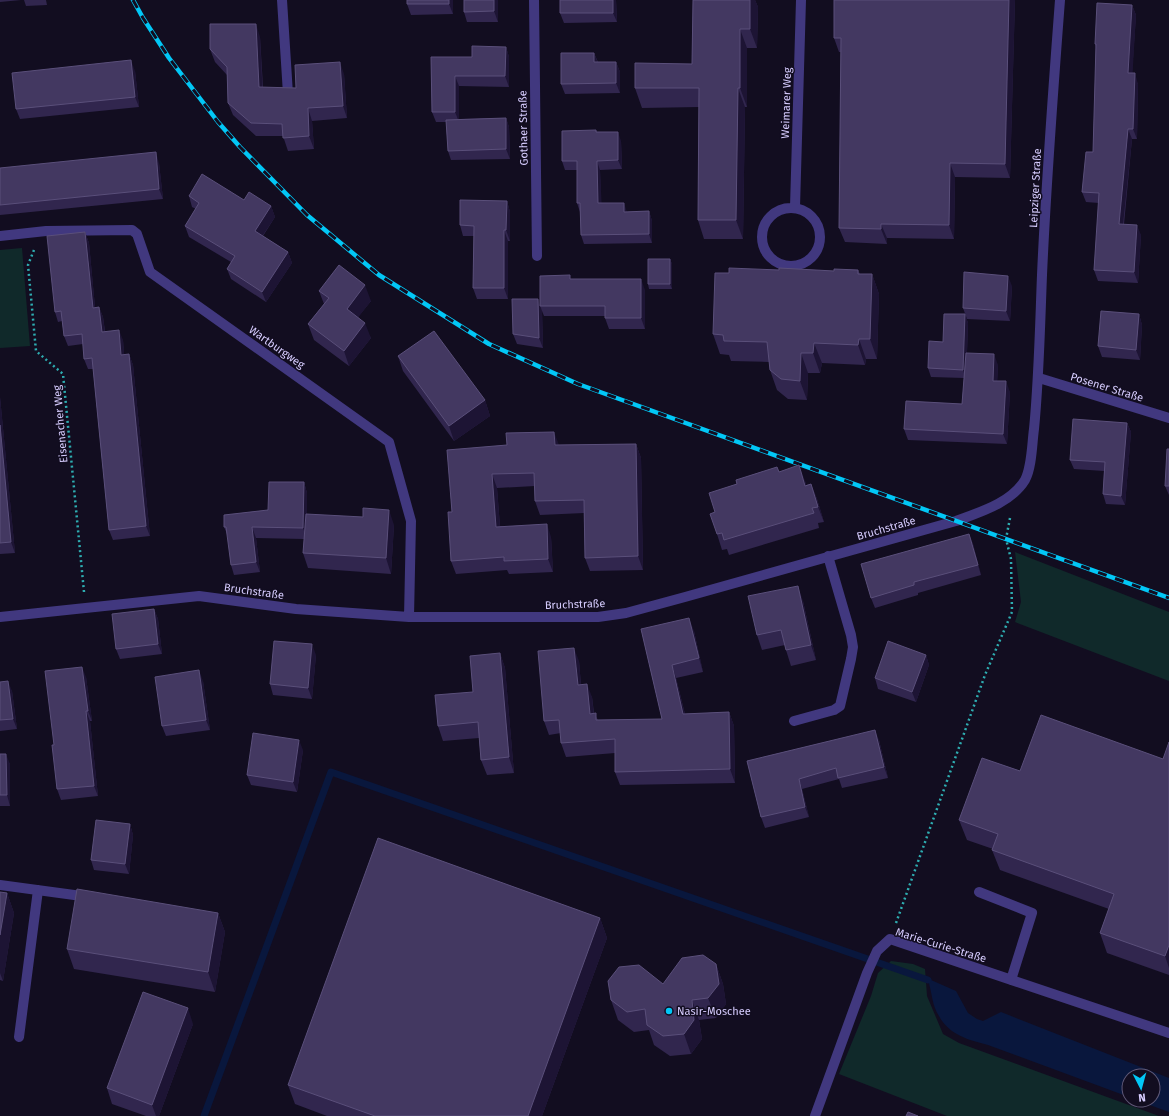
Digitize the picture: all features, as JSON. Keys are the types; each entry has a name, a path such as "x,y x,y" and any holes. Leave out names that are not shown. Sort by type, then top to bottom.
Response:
{"street":[{"path":"282,0 288,94"},
{"name":"Gothaer Straße","path":"534,0 536,256"},
{"name":"Weimarer Weg","path":"795,207 801,0"},
{"name":"Leipziger Straße","path":"1038,378 1048,168 1060,0"},
{"path":"795,207 808,212 817,223 821,236 818,250 808,261 795,266 781,264 769,256 762,244 762,230 769,217 781,209 795,207"},
{"name":"Wartburgweg","path":"0,236 46,231 132,230 137,234 150,272 389,442 411,521 409,617"},
{"name":"Posener Straße","path":"1038,378 1169,418"},
{"name":"Bruchstraße","path":"0,617 199,596 296,609 409,617 569,618 598,617 619,614 956,521 1005,500 1017,490 1025,479 1028,470 1038,378"},
{"path":"794,721 834,710 840,706 851,659 853,647 851,635 828,556"},
{"path":"0,885 97,898"},
{"path":"19,1037 38,890"},
{"path":"979,892 1032,913 1011,980"},
{"name":"Marie-Curie-Straße","path":"815,1116 867,973 877,951 890,939 1169,1033"}],"path":[{"name":"Eisenacher Weg","path":"46,231 35,246 28,266 36,351 64,374 86,608"},
{"path":"890,939 985,675 1012,612 1011,559 1006,539 1010,518 1005,500"}],"green space":[{"path":"22,248 30,346 0,348 0,250"},
{"path":"1015,552 1169,612 1169,681 1015,622 1021,602"},
{"path":"891,961 913,964 925,969 927,996 943,1034 959,1043 1121,1102 1121,1108 1137,1108 1159,1116 947,1116 839,1074 871,996 878,973"}],"water":[{"path":"928,980 956,991 968,1013 977,1019 983,1021 1001,1012 1144,1068 1121,1068 1121,1094 960,1036 948,1028 943,1022 933,1003"},
{"path":"1161,1075 1169,1078 1169,1112 1158,1108 1161,1108"}],"building":[{"path":"407,0 449,0 449,4 407,4"},
{"path":"464,0 494,0 494,11 464,12"},
{"path":"560,0 613,0 613,13 560,13"},
{"path":"693,0 750,0 750,29 740,29 740,88 738,88 736,220 698,220 699,88 635,88 635,63 692,64"},
{"path":"834,0 1009,0 1005,164 950,163 949,225 881,224 881,229 839,228 841,38 834,38"},
{"path":"1097,3 1132,5 1128,73 1135,73 1133,129 1128,129 1119,224 1137,225 1134,272 1094,270 1099,193 1082,192 1086,152 1093,152"},
{"path":"210,24 256,24 259,87 296,88 295,65 340,62 343,106 308,108 309,136 283,138 282,124 251,123 228,103 227,67 210,49"},
{"path":"472,46 506,47 505,76 455,76 455,112 432,112 431,57 472,57"},
{"path":"561,53 594,53 594,62 616,62 616,83 561,84"},
{"path":"131,60 135,97 16,109 12,73"},
{"path":"506,118 506,149 448,151 446,120"},
{"path":"596,130 596,132 618,132 618,160 597,161 598,203 624,203 624,212 649,211 649,234 581,235 580,203 577,203 577,161 562,161 562,131"},
{"path":"156,152 159,189 0,205 0,168"},
{"path":"202,174 244,200 249,192 271,206 255,231 288,252 262,292 227,269 235,256 185,226 199,203 189,196"},
{"path":"460,200 507,201 506,230 504,230 504,288 473,288 474,226 460,225"},
{"path":"85,232 93,308 99,307 102,332 119,330 121,355 129,354 146,526 109,530 92,358 84,359 82,334 64,336 61,311 55,312 47,236"},
{"path":"648,259 670,259 670,284 648,284"},
{"path":"339,265 365,285 347,309 365,323 344,351 308,324 329,298 319,291"},
{"path":"729,268 779,270 779,268 834,271 834,269 858,270 858,274 872,274 870,339 859,339 858,345 814,343 813,353 801,353 800,381 781,379 770,370 767,342 724,341 723,335 713,334 715,273 729,273"},
{"path":"964,272 1008,276 1006,311 963,308"},
{"path":"570,275 570,279 641,279 641,318 605,318 605,306 540,306 540,276"},
{"path":"512,299 538,299 539,338 513,334"},
{"path":"1101,311 1139,314 1136,350 1098,346"},
{"path":"944,314 965,314 963,370 928,368 929,341 943,342"},
{"path":"434,331 485,400 449,426 398,356"},
{"path":"966,353 994,354 993,381 1006,381 1003,434 904,429 906,401 962,404"},
{"path":"1073,419 1127,423 1121,496 1103,494 1105,462 1070,460"},
{"path":"0,425 11,542 0,543"},
{"path":"554,432 555,445 636,444 638,556 585,558 584,500 535,501 534,473 492,474 496,527 547,524 548,559 504,561 504,557 451,561 448,512 452,512 447,450 507,445 506,433"},
{"path":"1167,449 1169,449 1169,486 1165,486"},
{"path":"799,465 805,486 811,484 818,507 812,508 814,513 724,540 722,533 717,534 710,514 715,512 709,493 737,484 736,480 777,467 779,472"},
{"path":"269,482 304,482 303,528 252,527 256,562 231,565 226,527 224,527 224,515 268,510"},
{"path":"363,508 389,510 386,558 303,553 306,514 363,517"},
{"path":"969,534 978,565 914,582 914,585 871,598 861,564"},
{"path":"798,586 811,645 786,650 781,630 757,635 748,596"},
{"path":"154,609 158,644 116,649 112,614"},
{"path":"689,618 699,658 672,665 683,714 729,712 730,769 615,772 615,739 561,743 559,720 544,721 538,651 574,648 578,685 587,684 590,714 596,713 596,720 662,719 641,629"},
{"path":"274,641 312,644 308,688 270,684"},
{"path":"888,641 926,655 912,692 875,678"},
{"path":"500,653 509,757 481,760 478,722 438,726 435,695 473,692 470,656"},
{"path":"82,667 88,711 86,711 94,786 57,789 52,745 54,745 45,671"},
{"path":"199,670 206,720 162,726 155,677"},
{"path":"8,681 13,719 0,720 0,682"},
{"path":"1041,715 1163,759 1169,742 1169,945 1165,956 1100,933 1114,894 992,850 998,834 959,820 982,758 1020,771"},
{"path":"875,730 884,767 838,778 836,768 799,779 805,807 761,817 747,761"},
{"path":"253,733 299,740 293,782 247,775"},
{"path":"0,754 6,754 7,795 0,795"},
{"path":"96,820 130,824 125,864 91,860"},
{"path":"378,838 600,918 528,1116 375,1116 288,1085"},
{"path":"77,889 218,913 208,972 67,949"},
{"path":"0,892 7,893 0,935"},
{"path":"703,955 716,964 719,984 708,998 692,1000 694,1020 684,1034 663,1036 647,1025 645,1009 627,1012 611,1000 608,981 619,967 639,965 663,984 682,958"},
{"path":"143,992 188,1008 152,1105 107,1088"},
{"path":"908,1112 918,1116 906,1116"}],"waterway":[{"path":"204,1116 331,772 928,980"}],"railway":[{"path":"133,0 169,58 218,122 240,147 307,215 379,275 489,344 578,384 1169,598"}],"place":[{"name":"Nasir-Moschee","path":"669,1011"}]}
